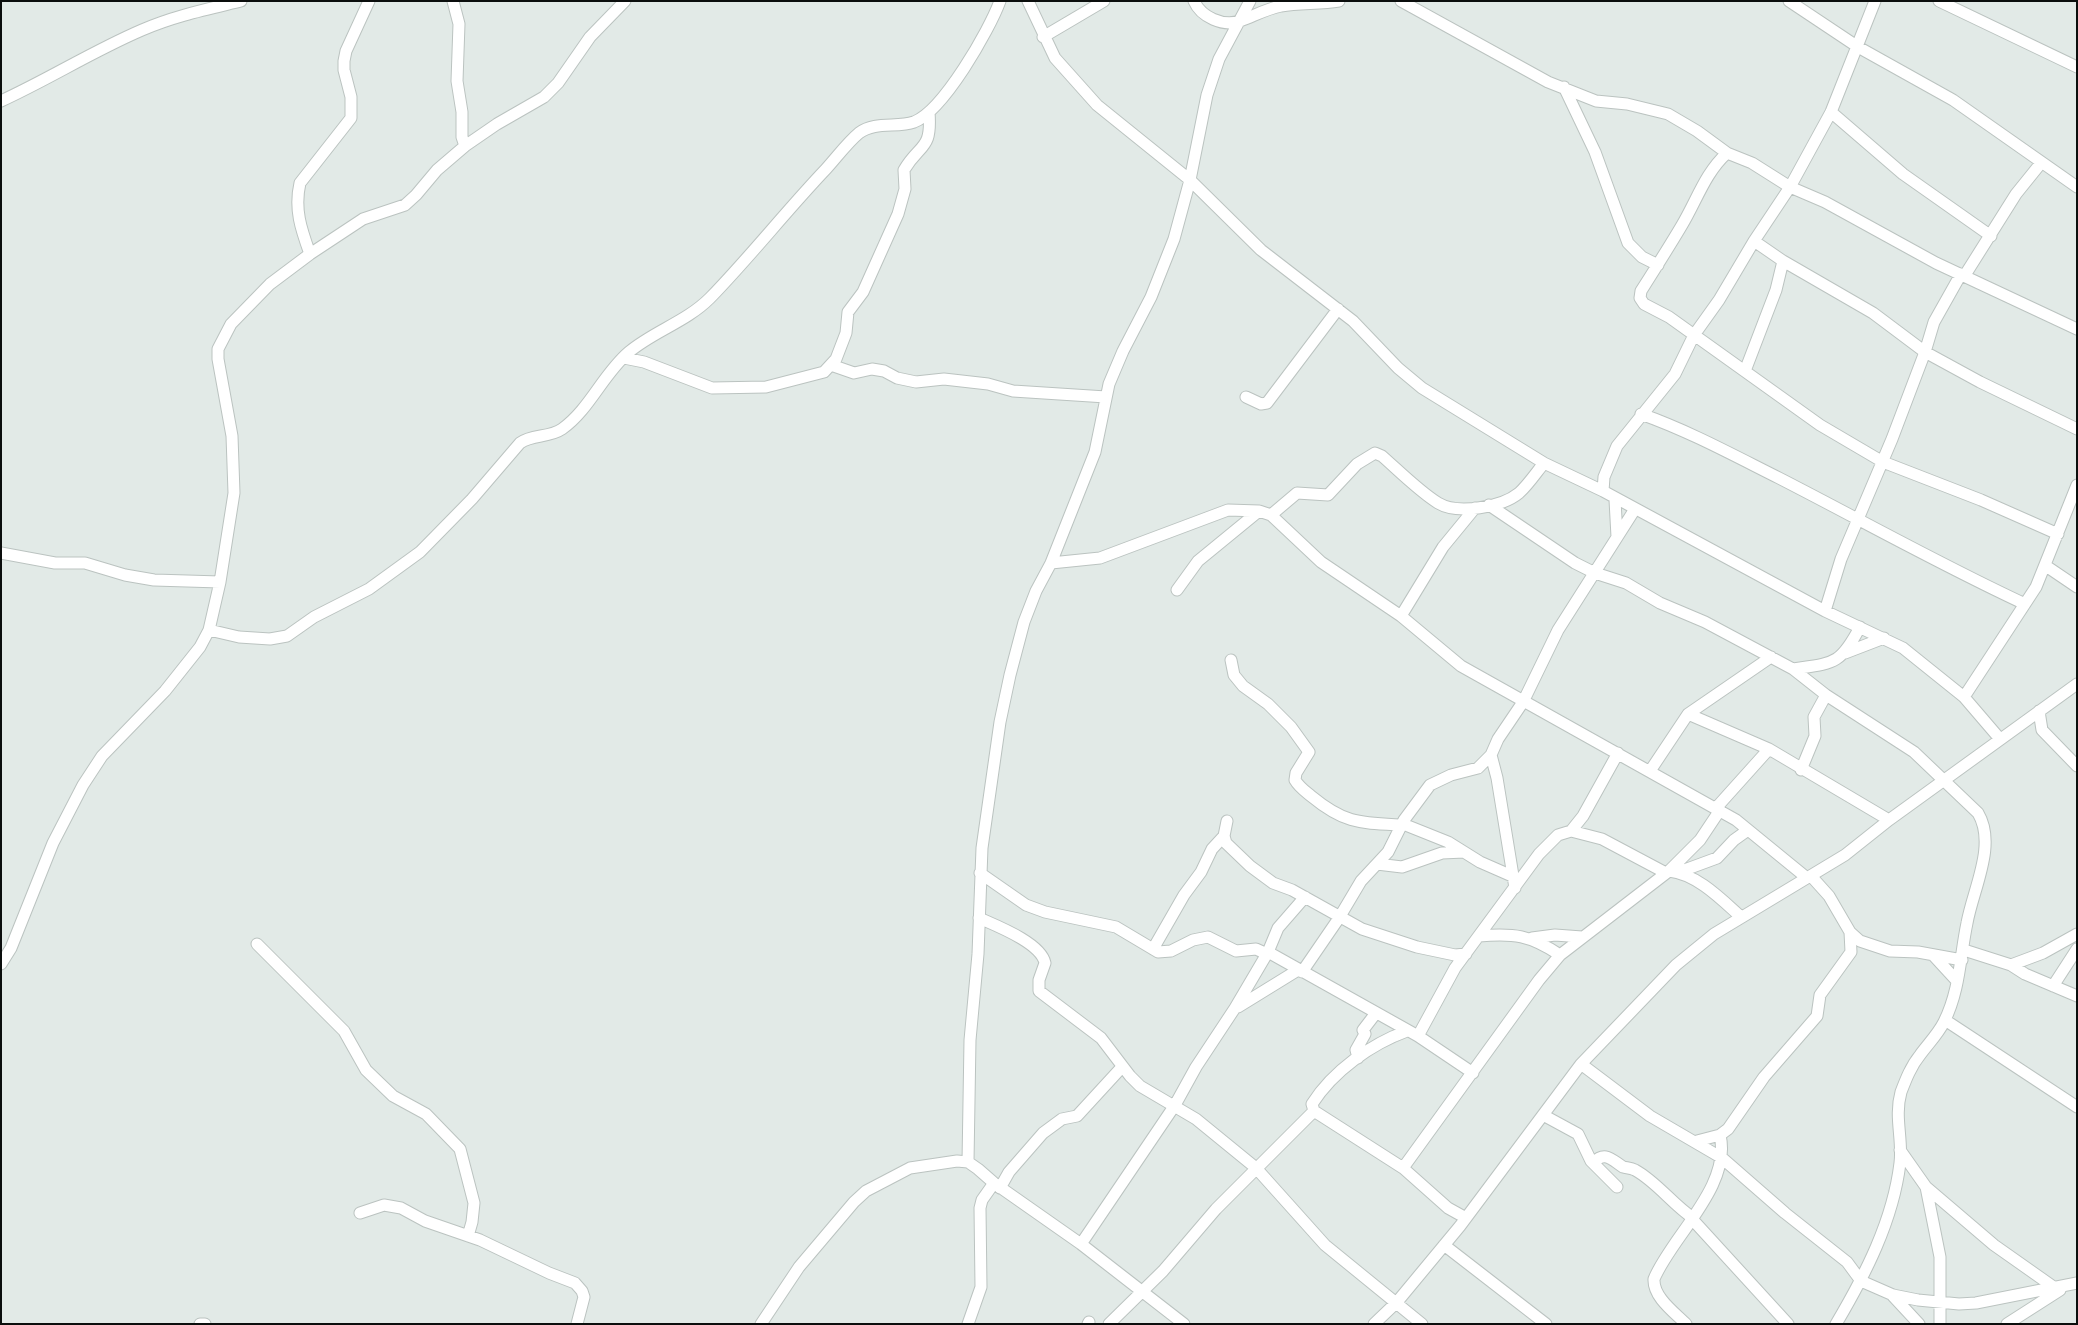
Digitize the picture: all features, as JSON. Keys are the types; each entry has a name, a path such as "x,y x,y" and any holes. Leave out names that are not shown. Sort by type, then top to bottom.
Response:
{"street":[{"path":"1,101 41,83 91,54 142,30 173,18 241,1"},
{"path":"310,254 298,219 297,195 300,183 351,118 351,97 344,70 344,61 346,51 369,1"},
{"path":"453,1 459,24 457,81 462,112 462,136 465,146"},
{"path":"1,964 10,948 54,842 83,785 102,756 165,691 200,647 209,630 220,582 234,493 234,461 218,349 231,324 270,284 310,254 363,219 405,205 438,170 465,146 544,97 558,83 590,37 626,1"},
{"path":"209,630 239,638 270,639 287,636 314,617 369,589 420,552 472,499 520,443 526,439 552,434 567,425 624,358 659,332 689,317 708,300 788,209 860,133 877,126 912,123 929,112 980,44 1000,1"},
{"path":"1028,1 1055,58 1097,105 1190,180 1261,250 1353,320 1398,368 1422,388 1544,463 1603,492 1825,612 1903,648 1964,697 2000,739"},
{"path":"1044,38 1104,1"},
{"path":"1194,1 1197,9 1209,18 1219,21 1238,22 1256,13 1281,6 1339,1"},
{"path":"968,1162 970,1040 978,954 980,873 1000,722 1010,676 1024,622 1036,591 1051,563 1095,452 1106,397 1123,351 1151,296 1174,240 1190,180 1207,96 1219,59 1250,1"},
{"path":"1401,1 1535,76 1596,102 1627,104 1668,114 1697,130 1726,153 1752,163 1790,187 1826,202 1936,263 2077,329"},
{"path":"1789,1 1858,47 1953,100 2077,187"},
{"path":"1603,492 1604,477 1611,456 1641,414 1675,374 1694,335 1720,300 1754,241 1790,187 1831,112 1875,1"},
{"path":"1939,1 2077,67"},
{"path":"1564,88 1595,152 1628,243 1642,257 1658,265"},
{"path":"624,358 690,378 705,386 719,388 766,387 821,374 831,365 846,333 848,312 861,296 898,214 905,190 904,170 925,145 931,128 929,112"},
{"path":"1831,112 1903,174 1991,236"},
{"path":"1726,153 1714,165 1706,177 1682,225 1641,291 1640,298 1644,304 1670,316 1820,425 1883,462 1980,500 2058,534"},
{"path":"1825,612 1841,559 1883,462 1925,352 1934,322 1963,275 1991,236 2016,194 2041,163"},
{"path":"1754,241 1783,261 1873,313 1925,352 1980,382 2077,429"},
{"path":"1745,371 1776,290 1783,261"},
{"path":"1246,397 1261,404 1272,398 1338,309"},
{"path":"831,365 854,373 872,369 884,371 897,378 916,382 944,379 988,384 1013,391 1106,397"},
{"path":"1641,414 1676,427 1859,519 1952,570 2025,604"},
{"path":"1271,515 1298,493 1324,497 1328,495 1357,464 1375,453 1382,456 1439,504 1455,510 1489,505 1519,493 1544,463"},
{"path":"1964,697 2036,587 2065,518 2075,500 2077,485"},
{"path":"1615,500 1616,537"},
{"path":"1489,505 1550,547 1595,573 1626,583 1660,603 1705,622 1793,669 1826,695 1914,752 1978,813 1984,829 1982,867 1966,925 1963,955 1957,981 1945,1020 1913,1064 1901,1092 1897,1126 1900,1162 1889,1210 1861,1281 1836,1324"},
{"path":"1401,616 1443,547 1475,508"},
{"path":"1235,1008 1300,971 1339,918 1361,881 1388,852 1402,825 1430,785 1478,768 1491,755 1498,739 1523,702 1558,630 1635,509"},
{"path":"1051,563 1100,558 1228,510 1259,511 1271,515 1321,562 1401,616 1461,666 1718,809 1748,830 1809,877 1829,896 1850,932 1860,940 1878,949 1918,952 1934,956 1963,955 2011,965 2025,974 2077,996"},
{"path":"1177,590 1198,561 1259,511"},
{"path":"2065,518 2077,515"},
{"path":"1,553 54,563 85,563 125,575 154,580 220,582"},
{"path":"2046,566 2077,588"},
{"path":"1845,653 1860,627"},
{"path":"1793,669 1833,661 1845,653 1884,638"},
{"path":"1650,771 1688,714 1771,657"},
{"path":"1231,660 1234,676 1288,724 1309,752 1296,773 1295,780 1302,790 1328,811 1346,819 1402,825 1448,842 1480,862 1512,876"},
{"path":"1374,1324 1397,1302 1466,1218 1581,1064 1676,965 1714,934 1845,855 1889,820 2077,684"},
{"path":"1801,770 1814,736 1814,717 1826,695"},
{"path":"2039,711 2042,730 2077,766"},
{"path":"1688,714 1769,750 1889,820"},
{"path":"1403,1168 1529,994 1560,955 1672,872 1700,840 1718,809 1769,750"},
{"path":"1571,831 1583,816 1618,753"},
{"path":"1491,755 1497,778 1514,888"},
{"path":"1227,821 1224,836 1226,843 1263,877 1305,897 1339,918 1362,928 1417,947 1456,955 1466,954"},
{"path":"1672,872 1708,863 1717,858 1734,840 1748,830"},
{"path":"1418,1036 1440,993 1466,954 1514,888 1550,842 1558,835 1571,831 1602,839 1711,890 1741,917"},
{"path":"1153,949 1184,895 1201,872 1212,849 1224,836"},
{"path":"1377,864 1402,867 1442,853 1464,852"},
{"path":"980,873 1026,905 1045,912 1116,927 1153,949 1164,953 1193,940 1208,938 1236,951 1256,949 1268,953 1418,1036 1473,1073"},
{"path":"1081,1244 1175,1105 1196,1067 1268,953 1278,928 1305,897"},
{"path":"979,918 1005,929 1043,956 1045,968 1039,980 1039,991 1101,1038 1122,1067 1140,1086 1196,1119 1256,1168 1325,1244 1422,1324"},
{"path":"1696,1141 1720,1135 1732,1124 1764,1077 1817,1016 1820,995 1851,952 1850,932"},
{"path":"1479,936 1510,934 1532,938 1555,935 1582,937"},
{"path":"2011,965 2043,953 2077,934"},
{"path":"1532,938 1560,955"},
{"path":"258,944 344,1031 366,1070 393,1096 426,1114 460,1149 474,1203 468,1236"},
{"path":"2053,986 2077,948"},
{"path":"1934,956 1957,981"},
{"path":"1358,1058 1356,1050 1365,1034 1363,1030 1376,1013"},
{"path":"1945,1020 2077,1107"},
{"path":"1407,1031 1386,1039 1358,1058 1317,1097 1312,1104 1314,1111 1403,1168 1448,1208 1466,1218"},
{"path":"1581,1064 1650,1116 1696,1141 1722,1158 1785,1213 1847,1262 1861,1281 1893,1295 1941,1302 1976,1303 2068,1287"},
{"path":"968,1324 981,1287 980,1208 982,1200 997,1186 1043,1133 1062,1119 1077,1116 1122,1067"},
{"path":"1109,1324 1142,1292 1256,1168 1314,1111"},
{"path":"1543,1115 1580,1136 1593,1163 1617,1187"},
{"path":"1686,1324 1657,1294 1653,1288 1654,1279 1693,1219 1718,1172 1722,1158 1720,1135"},
{"path":"1900,1150 1926,1187 1994,1245 2068,1287"},
{"path":"1593,1163 1599,1158 1612,1157 1624,1167 1637,1172 1693,1219 1788,1324"},
{"path":"761,1324 799,1267 854,1202 866,1191 910,1168 938,1163 968,1162 997,1186 1081,1244 1184,1324"},
{"path":"1926,1187 1940,1257 1940,1324"},
{"path":"360,1213 384,1205 392,1206 468,1236 575,1283 582,1290 584,1297 577,1324"},
{"path":"1444,1245 1546,1324"},
{"path":"2006,1324 2068,1287"},
{"path":"1893,1295 1919,1324"},
{"path":"200,1324 205,1324"}]}
